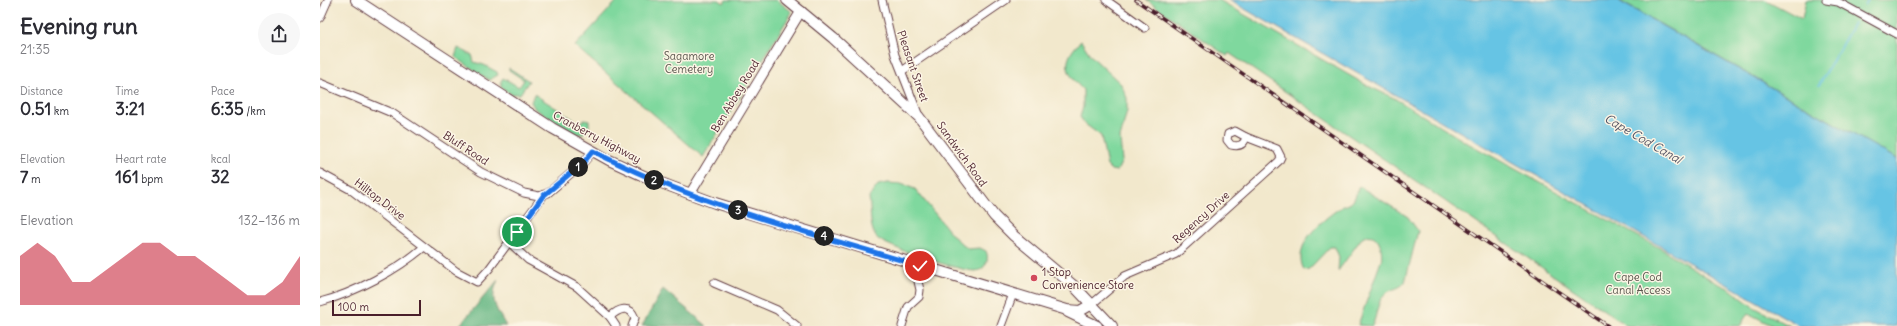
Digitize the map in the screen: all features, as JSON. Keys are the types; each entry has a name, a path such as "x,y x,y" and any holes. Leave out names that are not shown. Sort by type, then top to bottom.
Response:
{"main road":[{"name":"Sandwich Road","path":"788,0 919,116 981,200 1000,222 1023,243 1068,279 1112,326"},
{"name":"Cranberry Highway","path":"362,2 535,117 593,151 635,172 690,194 1057,307 1075,311 1084,309 1092,304"},
{"name":"Cranberry Highway","path":"1057,307 1097,326"}],"street":[{"path":"320,18 328,0"},
{"name":"Pleasant Street","path":"882,0 895,55 919,116"},
{"path":"902,70 1006,0"},
{"path":"1106,0 1145,28"},
{"path":"1826,0 1837,1 1897,34"},
{"name":"Ben Abbey Road","path":"690,194 801,12"},
{"name":"Bluff Road","path":"320,82 392,113 481,172 510,187 524,193 543,196"},
{"name":"Regency Drive","path":"1092,304 1125,276 1176,254 1280,162 1280,157 1276,149 1246,137"},
{"path":"543,196 584,162 593,151"},
{"name":"Hilltop Drive","path":"320,173 351,190 456,271 477,282 489,269 543,196"},
{"path":"509,242 528,260 577,287 610,317 616,326"},
{"path":"320,302 377,278 409,260 424,247"},
{"path":"902,326 908,307 919,297 920,290 917,276 920,266"},
{"path":"714,283 753,298 777,310 797,326"},
{"path":"1000,326 1013,294"},
{"path":"610,317 622,308 627,309 633,313 635,318 632,326"}],"green space":[{"name":"Sagamore Cemetery","path":"618,0 719,0 724,3 726,0 777,0 792,12 703,157 575,46"},
{"name":"Cape Cod Canal Access","path":"1146,0 1219,0 1368,86 1394,98 1464,141 1665,251 1715,282 1730,289 1752,306 1790,326 1773,326 1748,313 1740,326 1627,326 1229,53 1227,56"},
{"path":"1618,0 1766,0 1802,19 1806,0 1897,0 1897,159"},
{"path":"1081,41 1091,56 1121,84 1127,98 1127,111 1120,138 1122,161 1117,171 1111,170 1107,166 1101,136 1085,124 1080,117 1083,107 1083,90 1072,78 1069,72 1068,61 1070,55"},
{"path":"458,48 472,55 474,62 484,65 497,72 498,75 489,80 455,57"},
{"path":"509,68 529,81 520,94 511,94 501,87 501,81 503,78 519,87 524,80 509,70"},
{"path":"534,94 579,123 585,119 589,120 589,128 582,134 576,134 535,109 531,102"},
{"path":"888,183 901,184 915,189 954,237 968,249 980,248 986,251 987,261 984,267 975,271 955,267 923,258 893,247 876,237 871,223 869,197 878,185"},
{"path":"1359,186 1408,217 1418,231 1405,282 1401,286 1389,291 1383,296 1372,326 1358,325 1382,256 1380,246 1375,238 1367,236 1361,239 1338,271 1339,257 1335,247 1330,247 1309,269 1304,270 1301,261 1302,251 1310,234 1325,219 1352,202"},
{"path":"498,280 495,287 494,299 497,309 506,326 459,326"},
{"path":"663,289 707,326 642,326"}],"water":[{"name":"Cape Cod Canal","path":"1229,0 1617,0 1897,159 1897,326 1800,326"}],"waterway":[{"path":"1865,5 1868,0"},
{"path":"1819,85 1854,23"}],"railway":[{"path":"1136,0 1608,326"}],"place":[{"name":"1 Stop Convenience Store","path":"1034,278"}],"route":[{"path":"517,232 543,196 584,162 593,151 648,178 715,203 920,266"}]}
